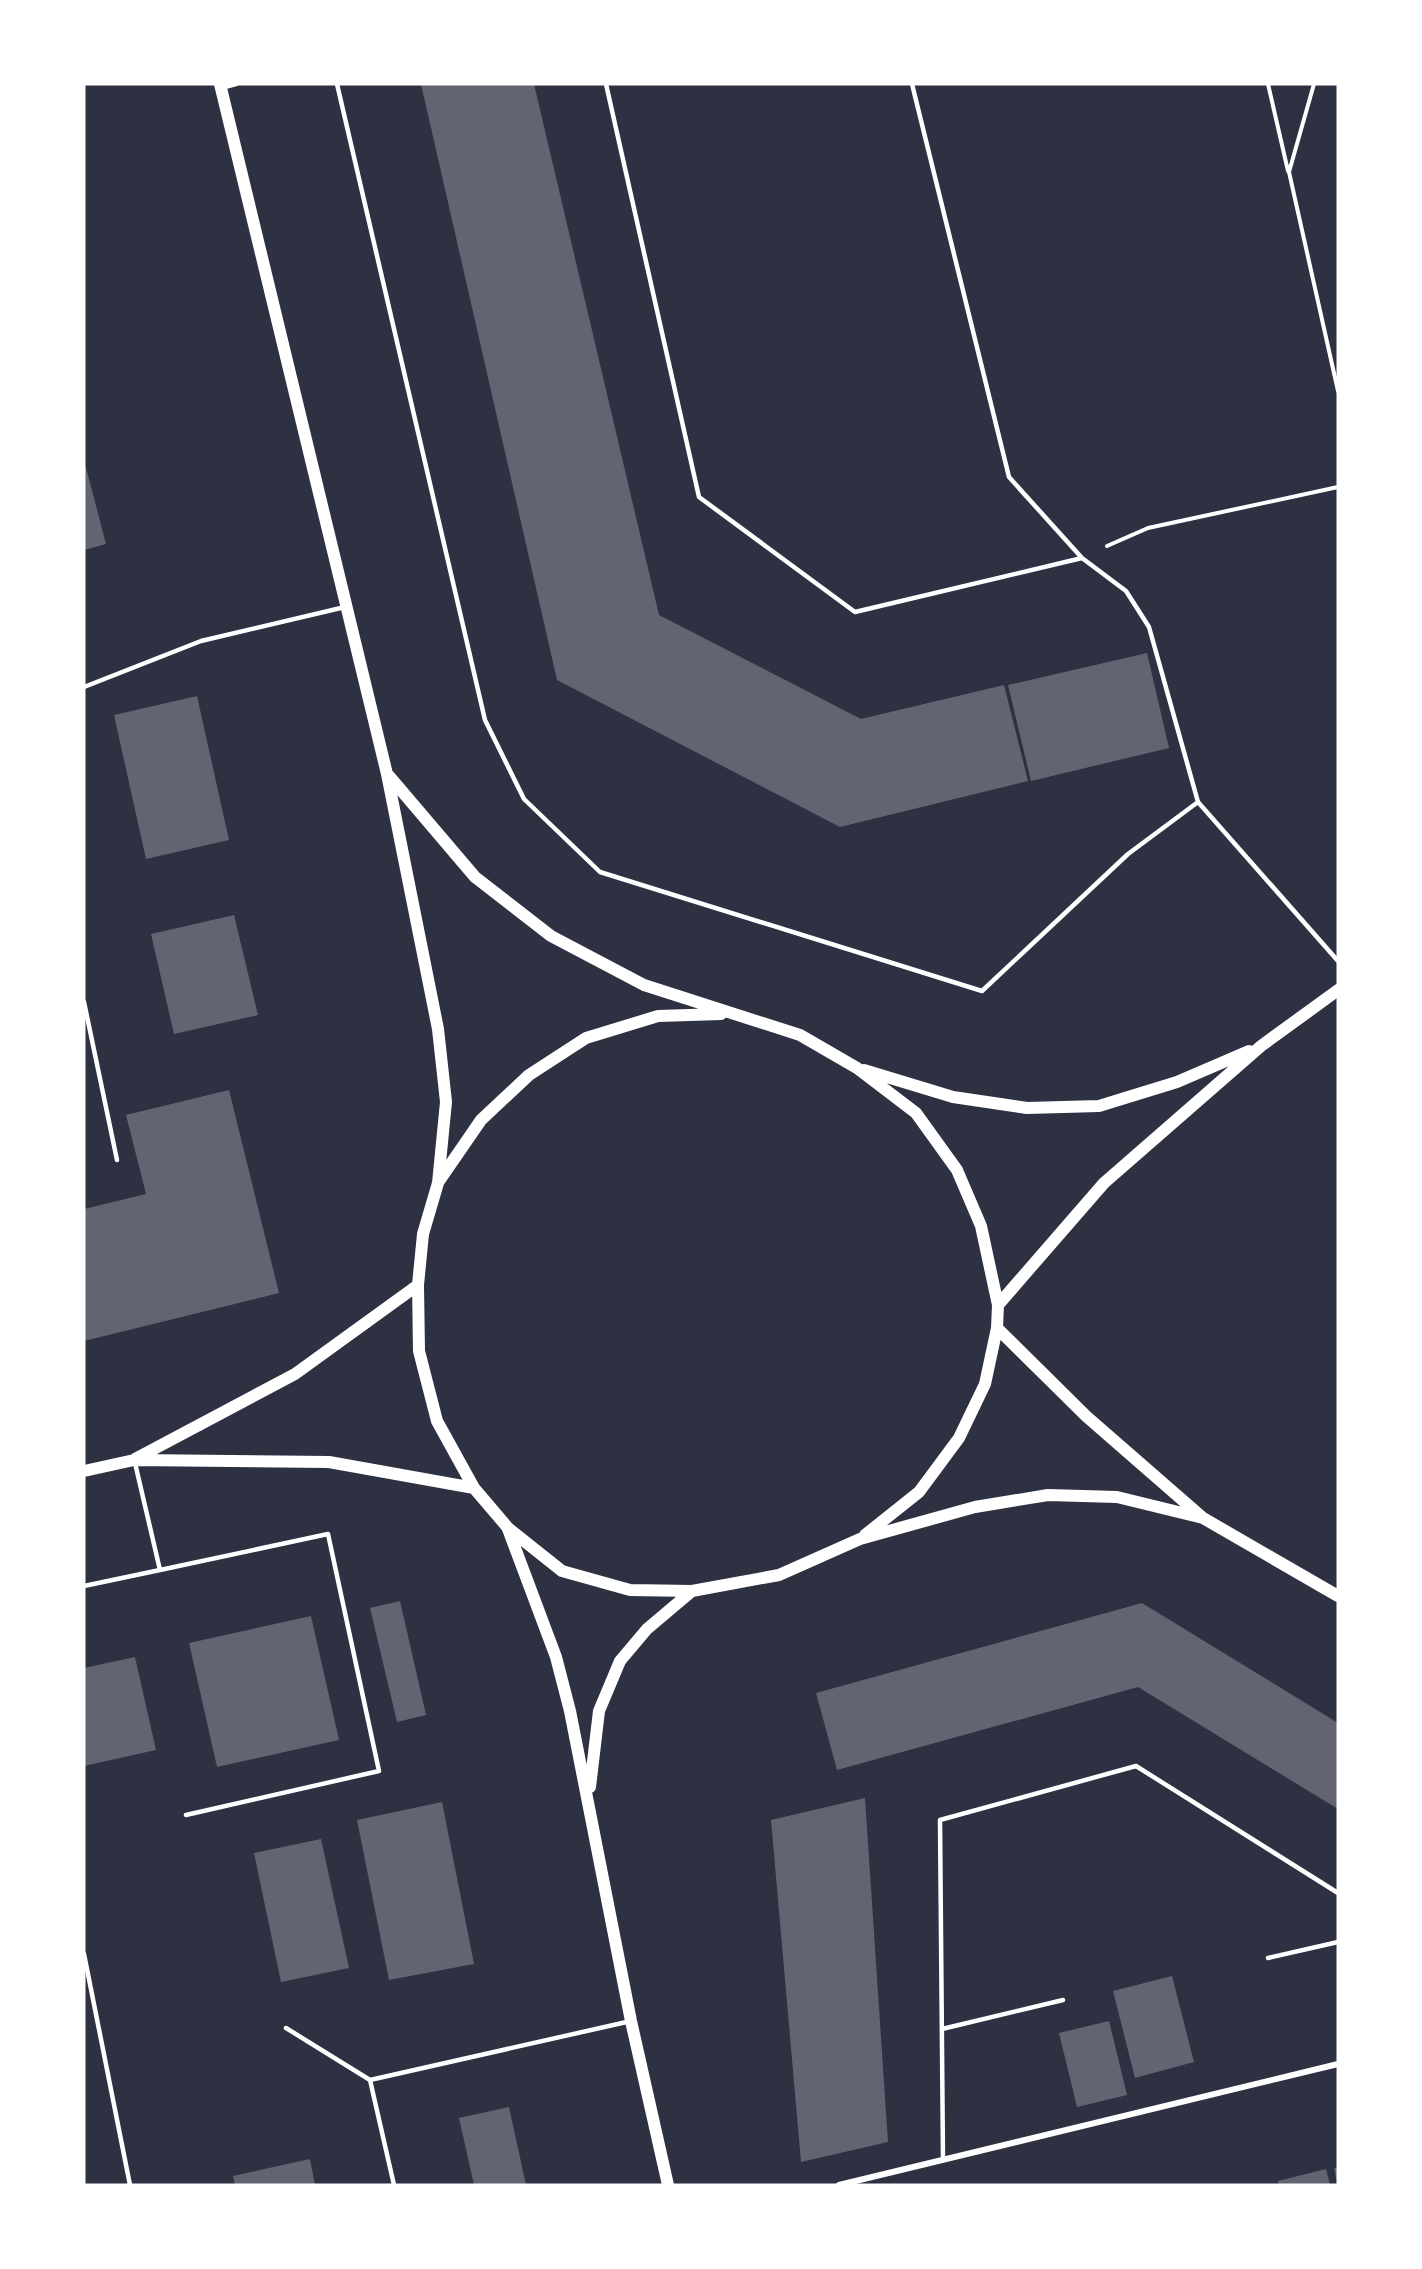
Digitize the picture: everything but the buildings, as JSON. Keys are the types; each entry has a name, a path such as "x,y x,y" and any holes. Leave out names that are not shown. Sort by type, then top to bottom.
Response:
{"main road":[{"path":"220,86 387,774 438,1029 446,1102 438,1183 423,1234 418,1285 420,1351 437,1421 474,1488 508,1528 562,1571 630,1590 692,1592 779,1575 860,1539 975,1507 1048,1495 1117,1497 1203,1518"},
{"path":"387,774 475,877 550,936 644,985 800,1035 857,1068 916,1113 957,1170 981,1226 998,1305 997,1328 985,1384 959,1438 919,1492 860,1539"},
{"path":"998,1305 1104,1183 1261,1046 1338,990"},
{"path":"438,1183 481,1120 529,1075 586,1038 658,1016 731,1013"},
{"path":"857,1068 953,1097 1027,1108 1099,1106 1177,1082 1261,1046"},
{"path":"134,1460 296,1374 418,1285"},
{"path":"997,1328 1086,1416 1203,1518 1338,1596"},
{"path":"84,1471 134,1460 329,1462 474,1488"},
{"path":"508,1528 556,1658 589,1797 631,2021 668,2185"},
{"path":"589,1797 599,1711 620,1661 647,1629 692,1592"}],"street":[{"path":"839,2185 1338,2064"}],"lane":[{"path":"220,86 236,84"},
{"path":"337,84 485,720 524,799 600,872 982,991 1128,854 1198,802"},
{"path":"606,84 699,497 855,612 1082,558"},
{"path":"912,84 1009,477 1082,558 1126,591 1149,627 1198,802 1338,961"},
{"path":"84,687 201,641 345,607"},
{"path":"84,1002 117,1160"},
{"path":"134,1460 160,1570"},
{"path":"84,1586 328,1534 379,1771 186,1815"},
{"path":"943,2160 940,1820 1136,1766 1338,1893"},
{"path":"1268,1958 1338,1942"},
{"path":"84,1954 130,2185"},
{"path":"942,2029 1063,2000"},
{"path":"286,2028 370,2080 631,2021"},
{"path":"370,2080 394,2185"}],"path":[{"path":"1268,84 1338,391"},
{"path":"1288,172 1314,84"},
{"path":"1082,558 1148,528 1338,487"}]}
